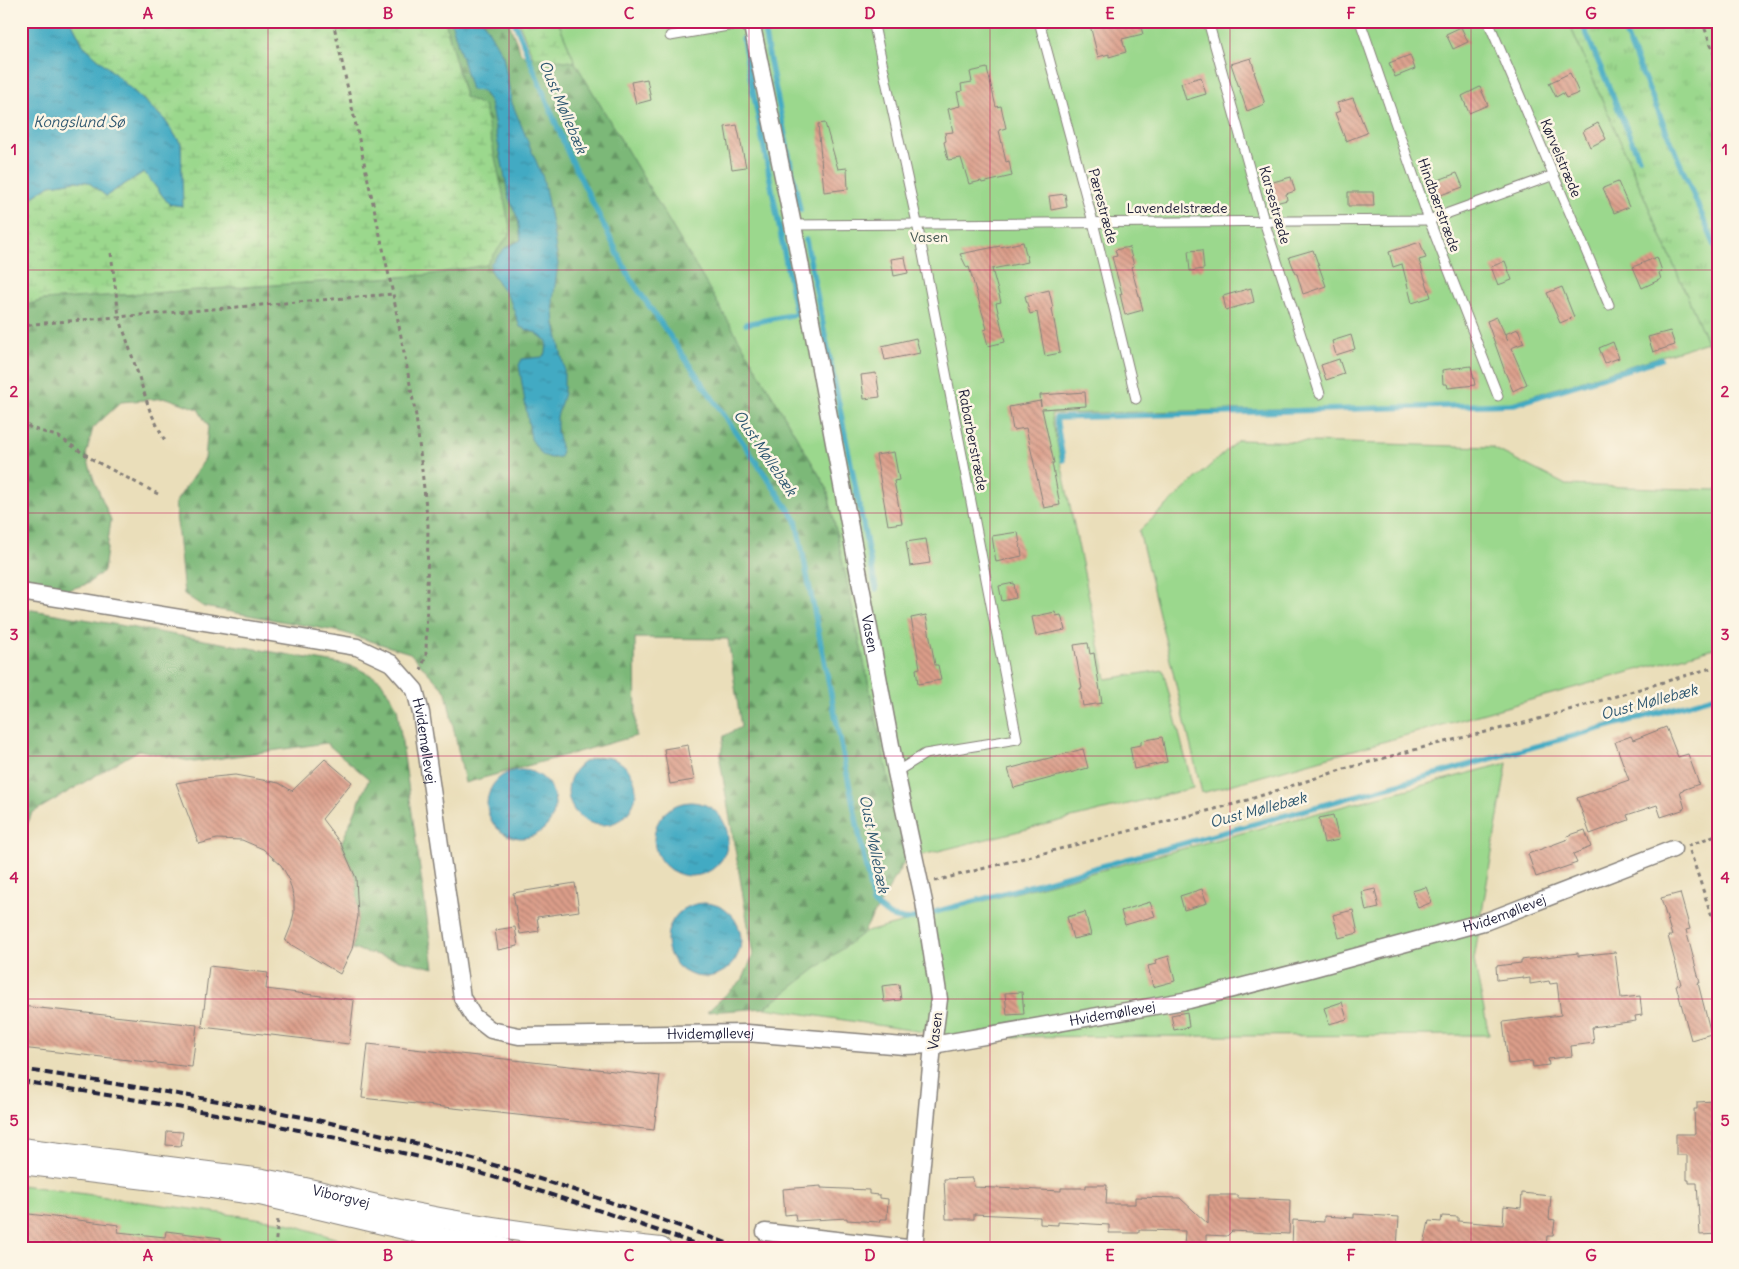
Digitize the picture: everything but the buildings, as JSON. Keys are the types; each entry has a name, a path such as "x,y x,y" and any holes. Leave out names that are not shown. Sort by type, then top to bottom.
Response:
{"street":[{"name":"Vasen","path":"751,22 793,225 896,772 921,885 939,999 914,1248"},
{"name":"Hvidemøllevej","path":"21,592 357,647 391,663 415,690 420,713 462,998 473,1016 491,1030 519,1036 747,1033 904,1046 933,1045 1189,1000 1303,971 1487,921 1681,847"},
{"name":"Viborgvej","path":"21,1148 297,1185 417,1214 502,1243"},
{"name":"Viborgvej","path":"21,1164 244,1192 442,1238 502,1243 661,1248"},
{"path":"765,1232 907,1248"}],"lane":[{"name":"Rabarberstræde","path":"873,21 917,223 1017,739 925,754 896,772"},
{"name":"Pærestræde","path":"1039,21 1093,222 1136,399"},
{"name":"Karsestræde","path":"1208,21 1264,221 1320,394"},
{"name":"Hindbærstræde","path":"1360,21 1429,220 1498,396"},
{"name":"Kørvelstræde","path":"1488,21 1609,305"},
{"path":"670,36 751,22"},
{"name":"Lavendelstræde","path":"793,225 1429,220 1554,175"}],"path":[{"path":"333,21 393,294 416,416 428,525 426,655 415,690"},
{"path":"1702,21 1718,64"},
{"path":"111,253 120,322 148,406 165,441"},
{"path":"21,329 33,324 393,294"},
{"path":"21,421 31,428 59,437 95,461 158,494"},
{"path":"921,885 1238,803 1344,769 1528,722 1718,666"},
{"path":"1718,834 1681,847 1718,935"},
{"path":"275,1248 280,1200"}],"green space":[{"path":"71,21 445,21 465,97 484,106 511,232 486,265 426,275 43,300 21,307 21,205 50,185 76,181 88,182 106,196 144,172 169,204 182,206 181,144 164,119 83,45"},
{"path":"445,21 508,21 521,54 575,62 827,488 906,859 863,933 765,1008 707,1012 743,979 753,955 720,760 724,736 741,727 728,639 635,638 636,736 465,783 446,692 410,653 341,632 204,607 184,594 175,503 205,459 208,426 198,409 167,398 121,402 93,428 86,455 94,480 111,520 104,571 87,584 61,592 21,585 21,307 43,300 426,275 465,97"},
{"path":"518,21 558,21 575,62 533,57"},
{"name":"Vasen","path":"558,21 1568,21 1707,342 1505,404 1051,414 1106,679 1163,670 1193,788 906,859 827,488 575,62"},
{"path":"1568,21 1718,21 1718,371 1707,342"},
{"path":"1238,440 1491,447 1566,485 1718,490 1718,647 1202,793 1139,531"},
{"path":"21,608 353,666 380,680 397,707 434,968 352,949 358,916 356,878 341,844 369,779 326,743 194,762 139,750 32,813 21,839"},
{"path":"1507,763 1474,960 1489,1035 956,1037 765,1008 863,933"},
{"path":"21,1185 284,1222 366,1248 21,1248"}],"water":[{"name":"Kongslund Sø","path":"21,21 71,21 83,45 164,119 181,144 183,206 169,204 144,172 106,196 88,182 76,181 50,185 21,205"},
{"path":"451,21 483,21 503,56 512,103 543,178 558,264 553,300 555,324 564,367 564,393 557,417 557,432 562,452 560,457 551,458 542,455 531,439 519,365 522,359 542,357 546,353 547,341 536,333 520,327 510,300 491,272 490,264 505,248 521,240 518,219 509,198 490,102 482,91 471,90"},
{"path":"602,757 615,760 626,767 633,778 636,791 633,804 626,815 615,822 602,825 589,822 578,815 571,804 568,791 571,778 578,767 589,760"},
{"path":"521,770 534,773 545,780 552,791 555,804 552,817 545,828 534,835 521,838 508,835 497,828 490,817 487,804 490,791 497,780 508,773"},
{"path":"691,802 712,808 722,818 728,839 722,860 712,870 691,876 670,870 660,860 654,839 660,818 670,808"},
{"path":"704,903 725,909 735,919 741,940 735,961 725,971 704,977 683,971 673,961 667,940 673,919 683,909"}],"waterway":[{"name":"Oust Møllebæk","path":"514,21 568,153 630,278 796,520 873,903 890,916 906,920 1718,696"},
{"path":"762,21 800,210"},
{"path":"1581,21 1639,158"},
{"path":"1620,21 1718,253"},
{"path":"743,39 796,314 746,324"},
{"path":"806,240 876,589"},
{"path":"1063,460 1056,418 1514,404 1661,359"}],"railway":[{"path":"21,1069 271,1111 419,1144 581,1192 740,1248"},
{"path":"21,1081 168,1105 266,1124 449,1164 597,1210 707,1248"}]}
